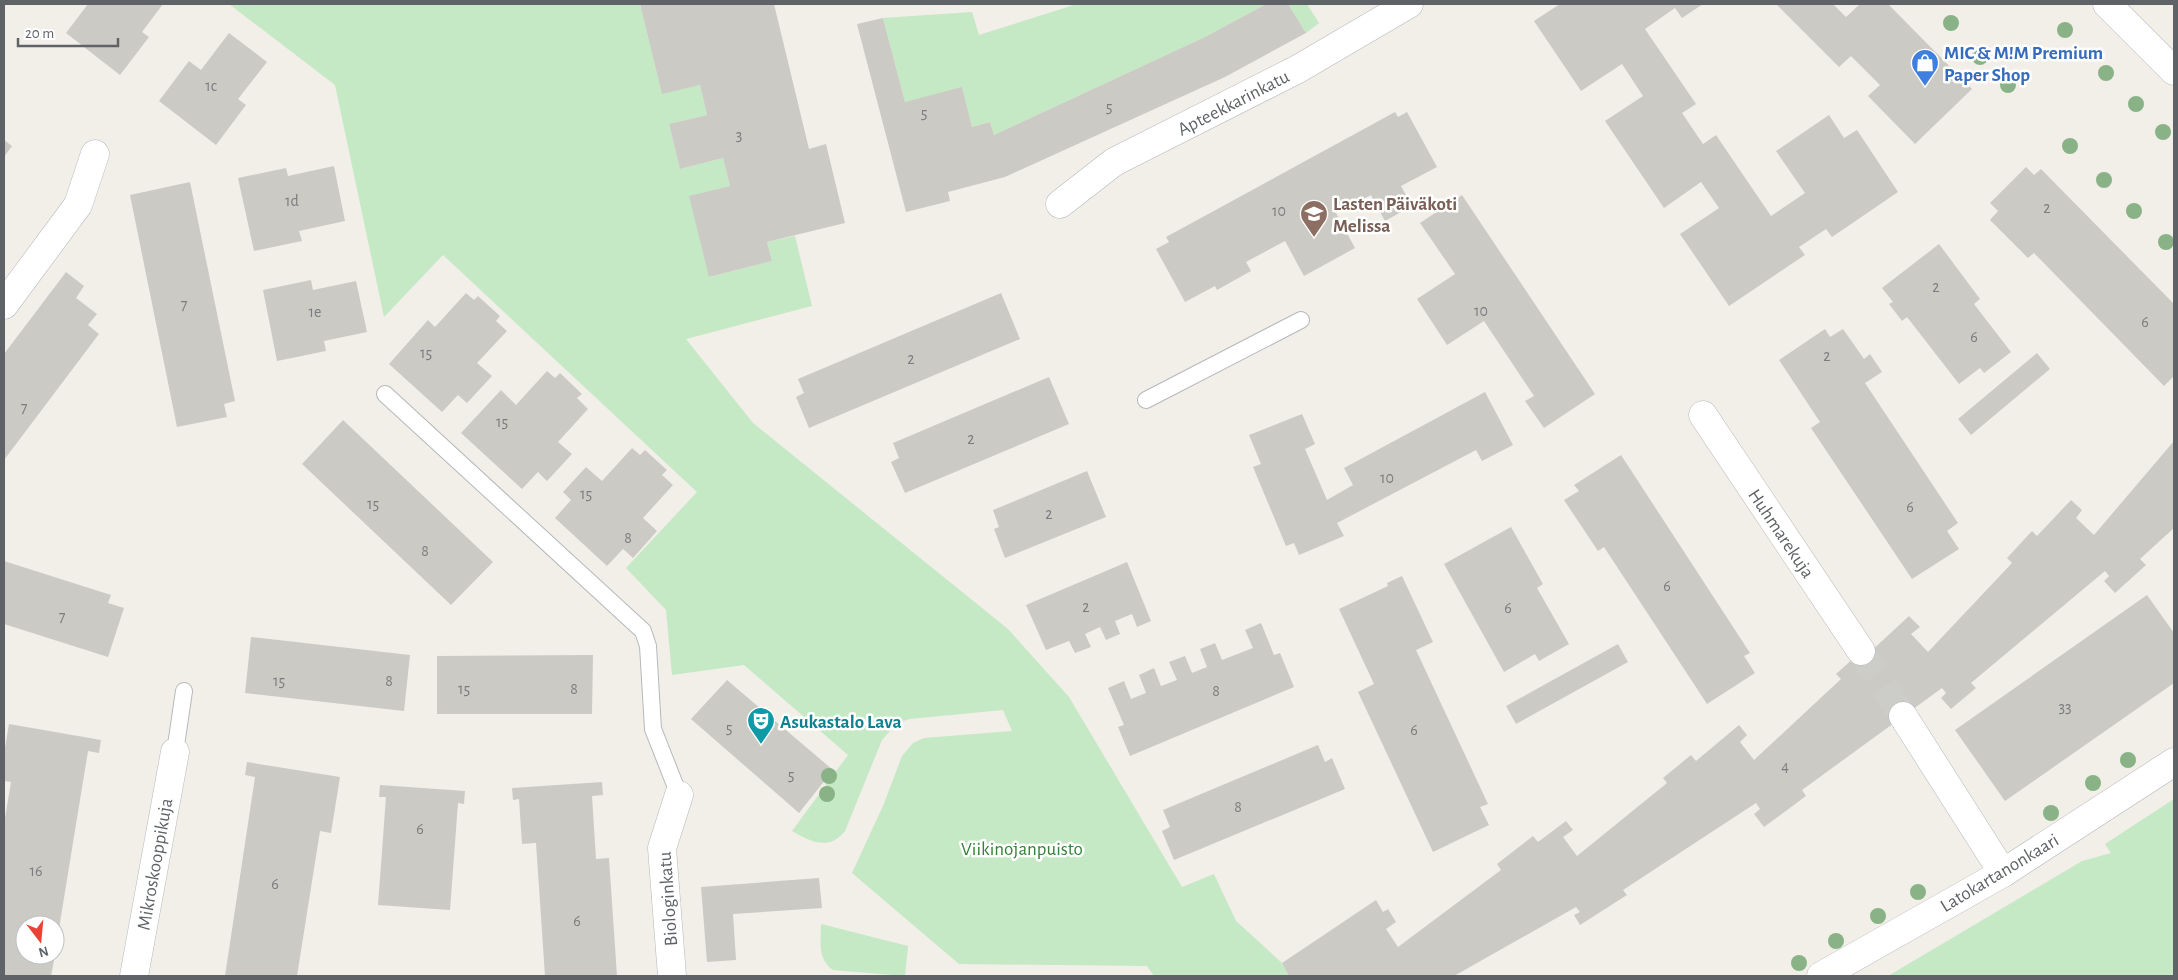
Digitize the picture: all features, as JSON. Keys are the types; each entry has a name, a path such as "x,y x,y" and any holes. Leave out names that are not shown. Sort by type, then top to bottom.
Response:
{"street":[{"name":"Apteekkarinkatu","path":"1060,204 1114,162 1298,69 1409,4"},
{"path":"2108,4 2174,71"},
{"path":"4,305 78,205 95,154"},
{"name":"Huhmarekuja","path":"1703,415 1861,651"},
{"path":"1903,716 2003,873"},
{"name":"Mikroskooppikuja","path":"134,976 175,752"},
{"name":"Latokartanonkaari","path":"1821,976 2003,873 2174,762"},
{"name":"Biologinkatu","path":"672,976 662,848 679,795"}],"lane":[{"path":"1146,400 1301,320"},
{"path":"385,394 643,631 648,646 653,729 679,795"},
{"path":"175,752 184,691"}],"green space":[{"name":"Viikinojanpuisto","path":"229,4 640,4 662,93 700,85 707,115 669,124 680,169 723,158 730,186 690,196 710,277 772,261 767,242 795,236 812,306 686,339 753,423 1008,629 1069,697 1182,887 1214,874 1236,921 1282,963 1289,976 1154,976 1147,966 959,964 852,873 883,806 902,756 913,743 924,738 1012,731 1003,710 909,719 896,724 882,740 845,831 833,841 820,843 792,831 848,755 744,665 672,675 666,610 626,568 697,492 443,255 384,317 335,85"},
{"path":"1077,4 1266,4 1205,37 994,135 990,122 972,127 962,88 905,102 883,18 972,12 979,35"},
{"path":"1288,4 1307,4 1319,23 1306,33"},
{"path":"2174,799 2174,976 1888,976 2082,861 2111,853 2105,844"},
{"path":"821,924 908,946 905,976 833,970 824,961 822,955"}],"building":[{"path":"88,4 163,4 142,32 149,37 120,75 66,33"},
{"path":"640,4 774,4 809,149 826,144 845,223 767,242 772,261 709,277 689,196 730,186 723,158 680,169 669,124 707,115 700,85 662,94"},
{"path":"1266,4 1288,4 1306,33 1225,77 1005,177 948,192 950,201 906,212 857,24 883,18 905,102 962,87 972,127 990,122 994,135 1205,37"},
{"path":"1560,4 1703,4 1682,18 1675,8 1645,29 1696,104 1682,113 1703,144 1716,135 1771,216 1805,193 1776,151 1829,115 1844,138 1857,130 1898,192 1832,237 1826,229 1799,247 1805,255 1729,306 1680,234 1719,208 1701,182 1664,208 1605,121 1643,96 1622,64 1581,91 1534,21"},
{"path":"1776,4 1833,4 1846,17 1860,4 1888,4 1972,89 1915,144 1868,96 1880,85 1851,56 1839,67"},
{"path":"229,33 267,62 238,99 246,105 216,145 159,101 189,61 201,70"},
{"path":"1395,112 1398,117 1407,112 1437,167 1401,186 1412,206 1385,221 1371,195 1336,213 1355,248 1304,276 1285,241 1246,262 1251,271 1217,290 1215,286 1185,302 1156,249 1169,242 1166,237"},
{"path":"4,140 12,146 4,157"},
{"path":"334,166 345,221 299,231 302,241 254,251 238,178 286,168 288,176"},
{"path":"2026,167 2034,175 2041,169 2174,304 2174,376 2164,386 2034,253 2028,258 1990,220 1998,211 1990,203"},
{"path":"190,182 235,401 224,404 227,417 177,427 130,195"},
{"path":"1462,195 1595,394 1544,428 1525,401 1534,396 1484,321 1447,345 1417,299 1455,274 1420,223"},
{"path":"1939,244 1980,299 1974,304 2011,352 1984,373 1980,368 1959,384 1907,317 1902,321 1889,304 1893,302 1882,288"},
{"path":"66,272 84,286 76,298 97,314 88,325 99,334 4,460 4,354"},
{"path":"311,280 313,290 356,281 367,332 324,341 326,351 277,361 263,290"},
{"path":"466,293 474,300 478,296 500,316 496,321 507,331 477,363 492,376 467,403 458,395 442,412 389,364 428,320 435,327"},
{"path":"1001,293 1020,339 809,428 796,397 804,393 798,379"},
{"path":"1825,329 1830,337 1843,329 1864,359 1870,354 1882,372 1865,383 1958,523 1947,531 1959,549 1912,579 1811,428 1820,422 1779,360"},
{"path":"2037,353 2050,369 1971,435 1958,419"},
{"path":"547,371 555,378 560,373 582,394 577,398 588,409 558,442 572,454 547,481 538,472 522,489 461,433 501,390 516,405"},
{"path":"1049,377 1069,424 905,493 891,462 899,458 893,443"},
{"path":"1485,392 1513,445 1482,461 1476,450 1337,523 1344,536 1299,555 1294,543 1286,546 1253,467 1261,464 1249,435 1302,414 1315,444 1305,449 1327,500 1353,485 1344,468"},
{"path":"343,420 493,562 451,605 302,464"},
{"path":"2174,441 2174,528 2140,559 2146,565 2115,593 2104,581 2109,576 2105,571 1971,683 1976,688 1951,709 1941,698 1946,693 1942,688 1802,790 1806,796 1764,827 1754,814 1760,809 1756,803 1623,890 1627,895 1580,925 1574,915 1580,912 1576,907 1454,976 1289,976 1282,963 1376,900 1383,912 1388,909 1396,922 1386,929 1398,947 1501,870 1497,864 1533,836 1538,842 1566,821 1573,830 1563,837 1577,856 1667,783 1663,778 1691,755 1696,761 1739,725 1747,735 1740,742 1754,760 1841,679 1836,674 1865,648 1869,653 1909,616 1920,627 1911,634 1928,652 2012,563 2007,558 2032,531 2037,536 2071,500 2082,510 2076,518 2094,535"},
{"path":"632,448 640,455 645,450 667,470 662,475 673,485 643,518 657,531 633,558 623,549 607,566 555,518 571,500 563,492 586,467 602,481"},
{"path":"1621,455 1750,653 1744,656 1755,673 1707,704 1604,547 1598,551 1564,500 1579,491 1574,485"},
{"path":"1087,471 1106,517 1005,558 994,529 999,527 993,510"},
{"path":"1511,527 1543,584 1537,588 1569,644 1539,661 1535,654 1504,672 1444,564"},
{"path":"4,561 111,595 108,603 124,608 108,657 4,624"},
{"path":"1127,562 1151,621 1137,627 1132,614 1115,621 1120,634 1106,640 1100,627 1085,634 1091,647 1075,653 1069,641 1046,650 1026,605"},
{"path":"1402,576 1433,642 1416,650 1488,804 1480,807 1489,825 1433,852 1358,692 1374,684 1339,609 1388,586 1387,583"},
{"path":"2147,595 2174,633 2174,683 2005,801 1955,730"},
{"path":"1261,623 1274,655 1280,653 1294,687 1130,756 1118,727 1124,725 1108,688 1124,681 1131,699 1146,693 1139,675 1154,668 1161,686 1177,680 1169,662 1185,656 1192,673 1207,667 1200,649 1215,643 1222,660 1253,648 1245,630"},
{"path":"251,637 410,655 404,711 245,693"},
{"path":"1618,644 1628,662 1516,724 1506,706"},
{"path":"593,655 592,714 437,714 437,656"},
{"name":"Asukastalo Lava","path":"727,680 833,770 799,813 691,719"},
{"path":"9,724 101,740 99,753 88,751 61,915 15,915 15,965 53,965 51,976 4,976 4,824 11,782 4,781 4,754"},
{"path":"1318,745 1325,762 1332,758 1345,789 1174,860 1162,831 1170,827 1163,810"},
{"path":"247,762 340,777 331,833 320,831 297,976 225,976 255,777 245,775"},
{"path":"602,782 603,795 592,796 596,859 609,858 617,976 545,976 536,843 522,844 519,799 513,800 512,788"},
{"path":"380,785 465,791 464,804 458,803 450,910 378,905 386,797 379,797"},
{"path":"819,878 822,908 733,914 736,960 707,962 701,887"}],"tunnel":[{"path":"1861,651 1903,716"}],"place":[{"name":"MIC & M!M Premium Paper Shop","path":"1925,87"},
{"name":"Lasten Päiväkoti Melissa","path":"1314,238"},
{"name":"Asukastalo Lava","path":"761,745"}]}
